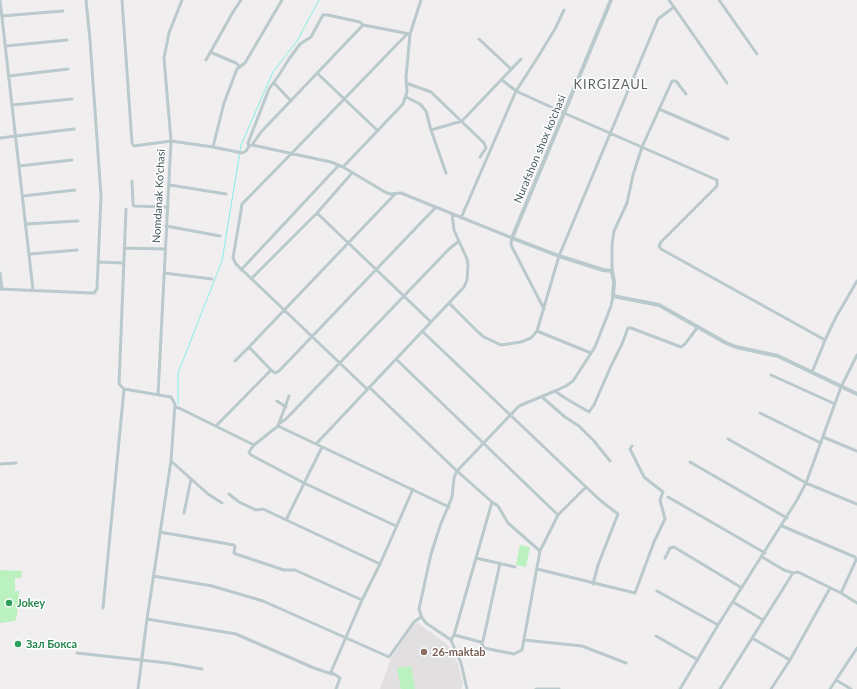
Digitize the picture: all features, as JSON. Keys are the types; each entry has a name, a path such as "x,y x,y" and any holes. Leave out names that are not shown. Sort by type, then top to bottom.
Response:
{"street":[{"path":"0,0 33,290"},
{"path":"0,273 1,289 94,293 98,287 101,196 86,0"},
{"path":"122,0 132,143 134,146 171,141 213,147 235,152 244,152 261,132 363,25"},
{"name":"Nomdanak Ko'chasi","path":"158,395 167,208 170,185 171,141 164,58 169,32 182,0"},
{"path":"206,60 241,0"},
{"path":"213,147 224,103 237,69 245,63 282,0"},
{"path":"241,270 403,104 406,97 408,34 420,0"},
{"name":"Nurafshon shox ko'chasi","path":"512,238 611,0"},
{"path":"669,0 727,83"},
{"path":"719,0 757,54"},
{"path":"449,303 484,337 501,345 521,342 531,338 537,331 559,256 658,18 674,7"},
{"path":"461,218 516,91 564,10"},
{"path":"2,16 63,11"},
{"path":"250,145 248,143 269,89 300,44 311,37 323,15 328,14 360,22 363,25 408,34"},
{"path":"408,34 242,204 233,258 241,270 312,337 457,471 501,509 508,523 540,551"},
{"path":"479,39 511,69"},
{"path":"6,46 67,40"},
{"path":"210,52 236,63 239,66"},
{"path":"431,130 462,121 521,59"},
{"path":"9,76 68,69"},
{"path":"317,73 378,131"},
{"path":"502,80 516,91 718,181 717,186 661,242 659,246 661,249 825,340"},
{"path":"467,689 461,663 451,640 426,623 421,617 419,609 440,526 452,498 454,478 457,471 522,404 566,386 572,381 595,347 613,296 614,282 612,271 612,245 614,232 627,204 632,175 642,147 673,80 676,81 686,94"},
{"path":"274,83 291,101"},
{"path":"406,83 431,92 462,121 484,143 486,148 480,157"},
{"path":"406,97 420,104 426,111 446,173"},
{"path":"12,105 72,99"},
{"path":"659,109 728,139"},
{"path":"0,138 74,129"},
{"path":"250,145 331,162 341,166 390,194 401,193 559,256 603,270 612,271"},
{"path":"19,166 72,160"},
{"path":"251,279 317,213 352,173"},
{"path":"132,182 134,206 167,208"},
{"path":"170,185 226,194"},
{"path":"23,196 75,190"},
{"path":"235,361 395,194"},
{"path":"248,347 271,370 277,373 436,207"},
{"path":"126,210 120,386 124,389 171,397 174,401 175,407 171,461 153,576 138,689"},
{"path":"317,213 431,322"},
{"path":"316,444 464,287 468,265 467,259 454,230 452,214"},
{"path":"26,224 78,221"},
{"path":"166,226 220,236"},
{"path":"512,238 512,247 544,309"},
{"path":"396,526 304,483 251,455 249,452 254,445 286,419 403,296 448,250 459,241"},
{"path":"124,248 165,249"},
{"path":"30,254 77,250"},
{"path":"99,262 123,263"},
{"path":"164,273 212,279"},
{"path":"812,372 836,317 857,281"},
{"path":"613,296 659,305 697,328 726,343 736,347 756,350 778,356 857,394"},
{"path":"555,391 588,412 594,405 628,328 681,347 697,328"},
{"path":"537,331 591,353"},
{"path":"422,332 601,501 618,514 598,565 593,583"},
{"path":"680,689 718,625 787,518 806,483 841,387 857,355"},
{"path":"396,358 558,515"},
{"path":"216,426 271,370"},
{"path":"771,375 835,404"},
{"path":"104,608 124,389"},
{"path":"279,425 289,396"},
{"path":"542,397 594,441 610,461"},
{"path":"277,401 286,407"},
{"path":"175,407 254,445"},
{"path":"760,413 821,443"},
{"path":"279,425 449,507"},
{"path":"823,437 857,451"},
{"path":"728,439 806,483 857,504"},
{"path":"537,569 635,593 654,542 665,519 660,500 663,492 644,477 630,449 632,446"},
{"path":"286,520 322,447"},
{"path":"171,461 208,494 222,503"},
{"path":"690,462 787,518"},
{"path":"0,464 16,463"},
{"path":"184,513 191,479"},
{"path":"454,635 481,642 484,648 514,654 522,650 540,551 558,515 586,487"},
{"path":"335,675 332,672 346,638 413,489"},
{"path":"229,494 239,502 256,510 262,509 380,564"},
{"path":"668,497 765,553"},
{"path":"451,640 454,635 492,502"},
{"path":"782,526 855,558 856,560 841,592"},
{"path":"160,532 234,545 234,553 236,554 284,570 295,570 362,600"},
{"path":"665,558 672,547 742,588"},
{"path":"762,557 784,570 793,573 798,572 841,592 857,603"},
{"path":"476,558 515,567"},
{"path":"481,642 484,639 500,563"},
{"path":"720,689 793,573"},
{"path":"153,576 212,586 263,601 389,658 414,622 421,617"},
{"path":"771,689 790,660 830,588"},
{"path":"657,591 718,625"},
{"path":"733,602 764,620"},
{"path":"147,619 236,634 314,668 335,675 340,678 336,689"},
{"path":"656,636 698,660"},
{"path":"752,638 790,660"},
{"path":"524,640 582,646 626,663"},
{"path":"830,689 857,648"},
{"path":"77,653 168,662 202,669"},
{"path":"836,680 851,689"},
{"path":"536,689 559,689"}],"shaded area":[{"name":"26-maktab","path":"418,623 449,646 458,664 463,683 461,689 380,689 391,658 414,624"}],"green space":[{"path":"520,545 530,547 526,567 516,565"},
{"name":"Jokey","path":"0,570 22,571 21,578 15,578 15,591 19,591 17,616 15,621 0,623"},
{"path":"411,666 415,689 401,689 397,668"}],"waterway":[{"path":"178,404 178,373 222,261 241,145 273,72 297,41 319,0"}],"place":[{"name":"Jokey","path":"9,603"},
{"name":"Зал Бокса","path":"18,644"},
{"name":"26-maktab","path":"424,652"}],"district":[{"name":"KIRGIZAUL","path":"611,85"}]}
